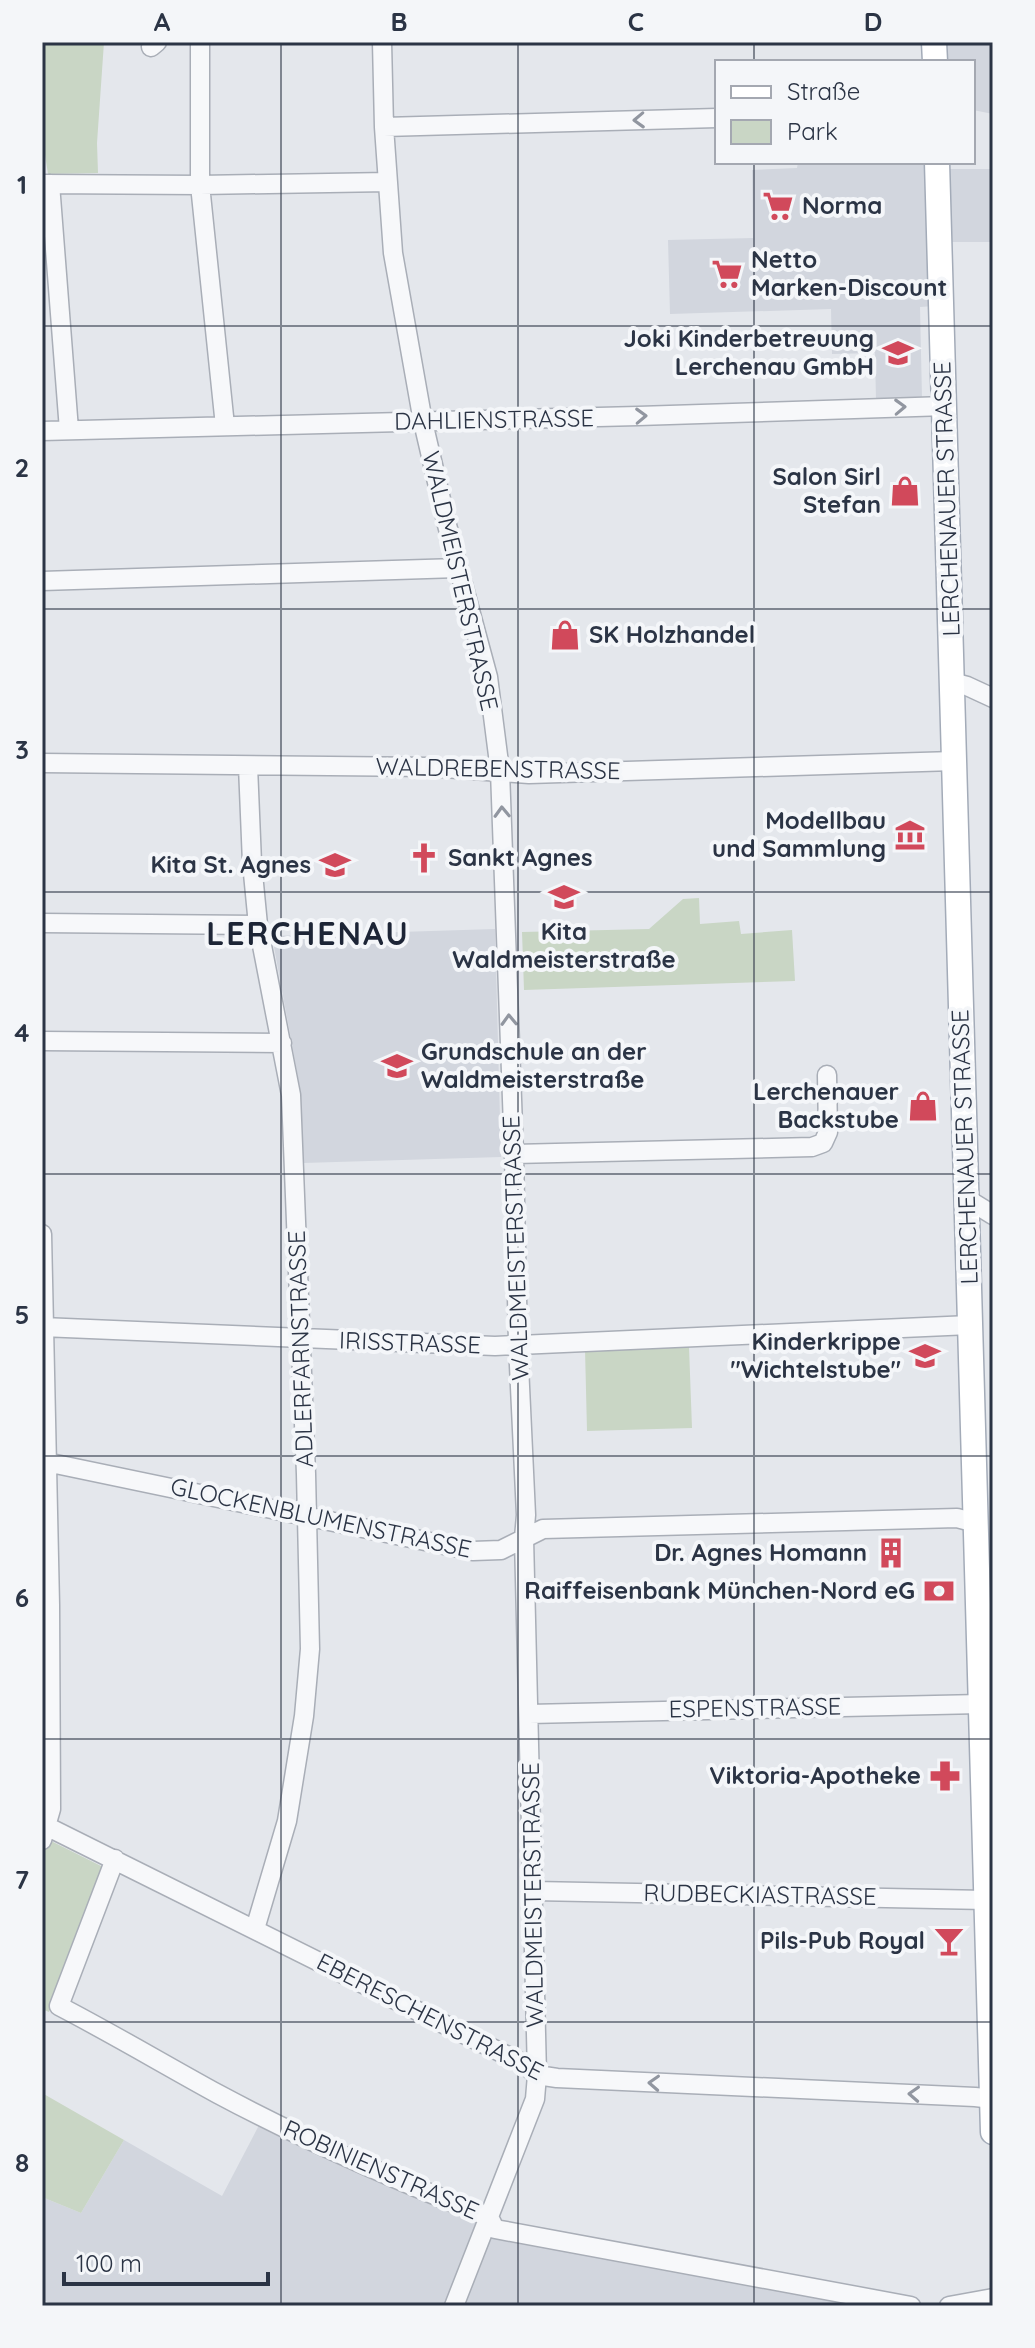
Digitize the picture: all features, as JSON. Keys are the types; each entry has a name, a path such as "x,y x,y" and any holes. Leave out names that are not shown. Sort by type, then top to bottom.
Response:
{"main road":[{"name":"LERCHENAUER STRASSE","path":"937,164 981,1704 989,1853 986,1900 993,2132"}],"street":[{"path":"200,42 200,185 225,426"},
{"name":"WALDMEISTERSTRASSE","path":"382,42 384,127 393,253 423,422 488,677 500,771 526,1515 535,2099 454,2306"},
{"path":"384,127 715,118"},
{"path":"69,430 46,184 388,182"},
{"name":"DAHLIENSTRASSE","path":"42,431 946,406"},
{"path":"42,581 458,568"},
{"path":"952,682 993,698"},
{"name":"WALDREBENSTRASSE","path":"42,763 430,767 529,774 954,761"},
{"name":"ADLERFARNSTRASSE","path":"248,766 258,925 291,1095 310,1649 304,1716 287,1821 255,1929"},
{"path":"42,923 258,925"},
{"path":"42,1041 282,1043"},
{"path":"514,1154 812,1147 823,1143 828,1132 827,1075"},
{"path":"967,1199 993,1215"},
{"path":"42,1234 51,1809 44,1830"},
{"name":"IRISSTRASSE","path":"43,1327 495,1346 970,1325"},
{"name":"GLOCKENBLUMENSTRASSE","path":"46,1462 473,1551 501,1550 543,1529 957,1518 976,1523"},
{"name":"ESPENSTRASSE","path":"529,1714 981,1704"},
{"name":"EBERESCHENSTRASSE","path":"44,1830 115,1859 524,2064 537,2075 992,2099"},
{"name":"ROBINIENSTRASSE","path":"115,1859 59,2006 312,2142 402,2183 489,2217 495,2229 911,2306"},
{"name":"RUDBECKIASTRASSE","path":"534,1891 986,1900"},
{"path":"949,2306 993,2298"}],"shaded area":[{"path":"935,42 993,42 993,114 975,110 975,60 935,60"},
{"path":"798,164 948,164 948,169 993,169 993,242 948,242 948,305 920,307 922,398 876,400 875,353 832,354 831,309 670,314 668,240 753,238 752,170 797,168"},
{"name":"Grundschule an der Waldmeisterstraße","path":"495,929 501,1157 303,1163 300,1088 272,936"},
{"path":"267,2110 492,2228 906,2306 55,2306 42,2299 42,2197 81,2213 124,2140 222,2196"}],"green space":[{"path":"42,42 104,42 98,173 48,174 42,136"},
{"path":"699,898 700,924 739,921 741,934 792,930 795,981 524,990 522,932 649,929 683,899"},
{"path":"689,1347 692,1428 587,1431 585,1349"},
{"path":"49,1840 105,1868 49,2012 42,2009 42,1858"},
{"path":"42,2093 124,2140 81,2213 42,2197"}],"place":[{"name":"Norma","path":"778,206"},
{"name":"Netto Marken-Discount","path":"727,274"},
{"name":"Joki Kinderbetreuung Lerchenau GmbH","path":"898,353"},
{"name":"Salon Sirl Stefan","path":"905,491"},
{"name":"SK Holzhandel","path":"565,635"},
{"name":"Modellbau und Sammlung","path":"910,835"},
{"name":"Sankt Agnes","path":"424,858"},
{"name":"Kita St. Agnes","path":"335,865"},
{"name":"Kita Waldmeisterstraße","path":"564,897"},
{"name":"Grundschule an der Waldmeisterstraße","path":"397,1066"},
{"name":"Lerchenauer Backstube","path":"923,1106"},
{"name":"Kinderkrippe \"Wichtelstube\"","path":"925,1356"},
{"name":"Dr. Agnes Homann","path":"891,1553"},
{"name":"Raiffeisenbank München-Nord eG","path":"939,1591"},
{"name":"Viktoria-Apotheke","path":"945,1776"},
{"name":"Pils-Pub Royal","path":"949,1941"}],"district":[{"name":"LERCHENAU","path":"308,934"}]}
